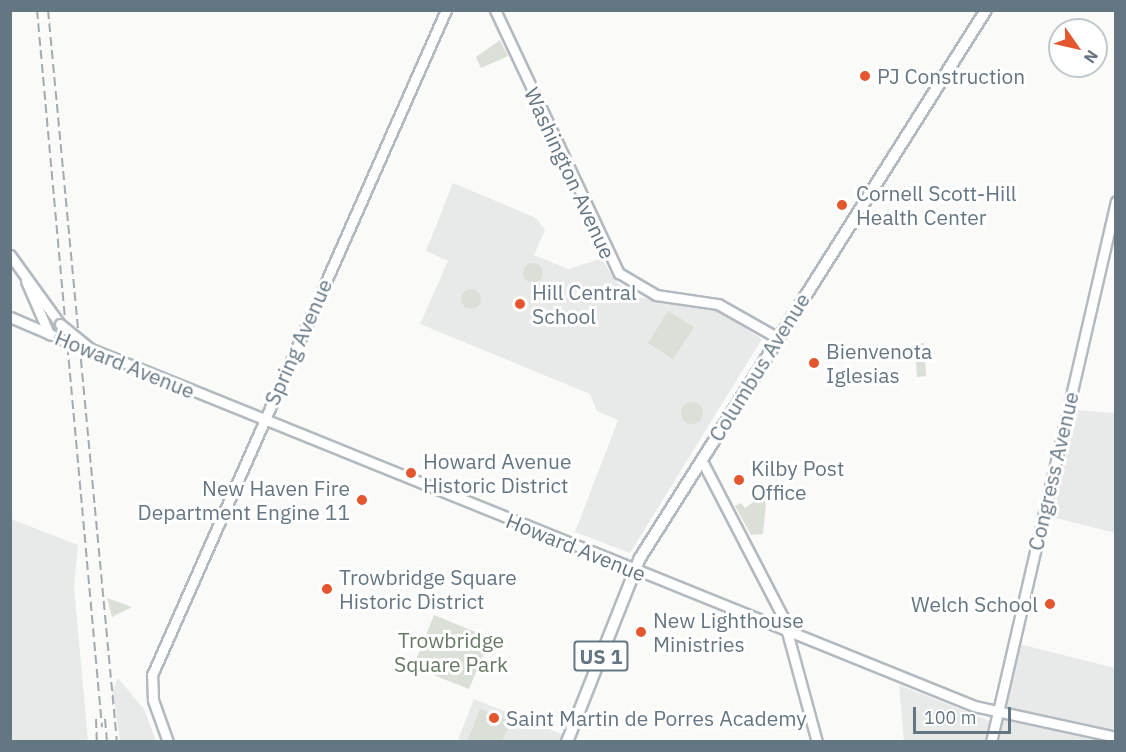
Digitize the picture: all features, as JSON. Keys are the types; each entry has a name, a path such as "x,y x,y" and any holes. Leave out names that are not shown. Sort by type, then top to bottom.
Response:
{"main road":[{"name":"Spring Avenue","path":"168,741 153,700 152,675 446,10"},
{"name":"Washington Avenue","path":"495,10 619,273 656,295 718,303 777,338"},
{"name":"Columbus Avenue","path":"567,741 635,570 701,459 986,10"},
{"name":"Congress Avenue","path":"991,741 1116,201"},
{"path":"10,255 60,324 91,349"},
{"path":"24,276 50,334"},
{"name":"Howard Avenue","path":"10,317 789,633 997,714 1116,736"},
{"path":"701,459 789,633 818,741"}],"shaded area":[{"path":"453,183 536,218 545,230 534,255 568,269 601,259 618,283 638,297 718,311 762,339 630,553 575,532 618,420 597,411 590,394 420,324 448,261 426,251"},
{"path":"1076,410 1115,413 1115,533 1052,517"},
{"path":"11,519 78,545 74,586 88,741 11,741"},
{"path":"1019,644 1115,668 1115,741 904,741 899,685 1000,725"},
{"path":"118,678 144,709 156,741 120,741 112,691"},
{"name":"Saint Martin de Porres Academy","path":"474,699 569,737 567,742 457,742"}],"green space":[{"path":"500,40 508,56 481,68 476,57"},
{"path":"533,263 540,266 543,273 540,280 533,283 526,280 523,273 526,266"},
{"path":"467,289 475,289 481,295 481,303 475,309 467,309 461,303 461,295"},
{"path":"668,311 694,327 673,359 648,343"},
{"path":"915,343 924,343 926,376 917,377"},
{"path":"692,402 700,405 703,413 700,421 692,424 684,421 681,413 684,405"},
{"path":"767,492 763,534 751,535 735,506 741,503 745,508"},
{"path":"107,598 132,607 112,617"},
{"name":"Trowbridge Square Park","path":"434,615 490,638 469,689 413,667"},
{"path":"480,709 511,721 502,741 467,741"}],"railway":[{"path":"37,10 102,727"},
{"path":"48,10 117,742"},
{"path":"96,719 97,742"},
{"path":"105,719 107,742"}],"place":[{"name":"PJ Construction","path":"865,76"},
{"name":"Cornell Scott-Hill Health Center","path":"842,205"},
{"name":"Hill Central School","path":"520,304"},
{"name":"Bienvenota Iglesias","path":"814,363"},
{"name":"Howard Avenue Historic District","path":"411,473"},
{"name":"Kilby Post Office","path":"739,480"},
{"name":"New Haven Fire Department Engine 11","path":"362,500"},
{"name":"Trowbridge Square Historic District","path":"327,589"},
{"name":"Welch School","path":"1050,604"},
{"name":"New Lighthouse Ministries","path":"641,632"},
{"name":"Saint Martin de Porres Academy","path":"494,718"}]}
